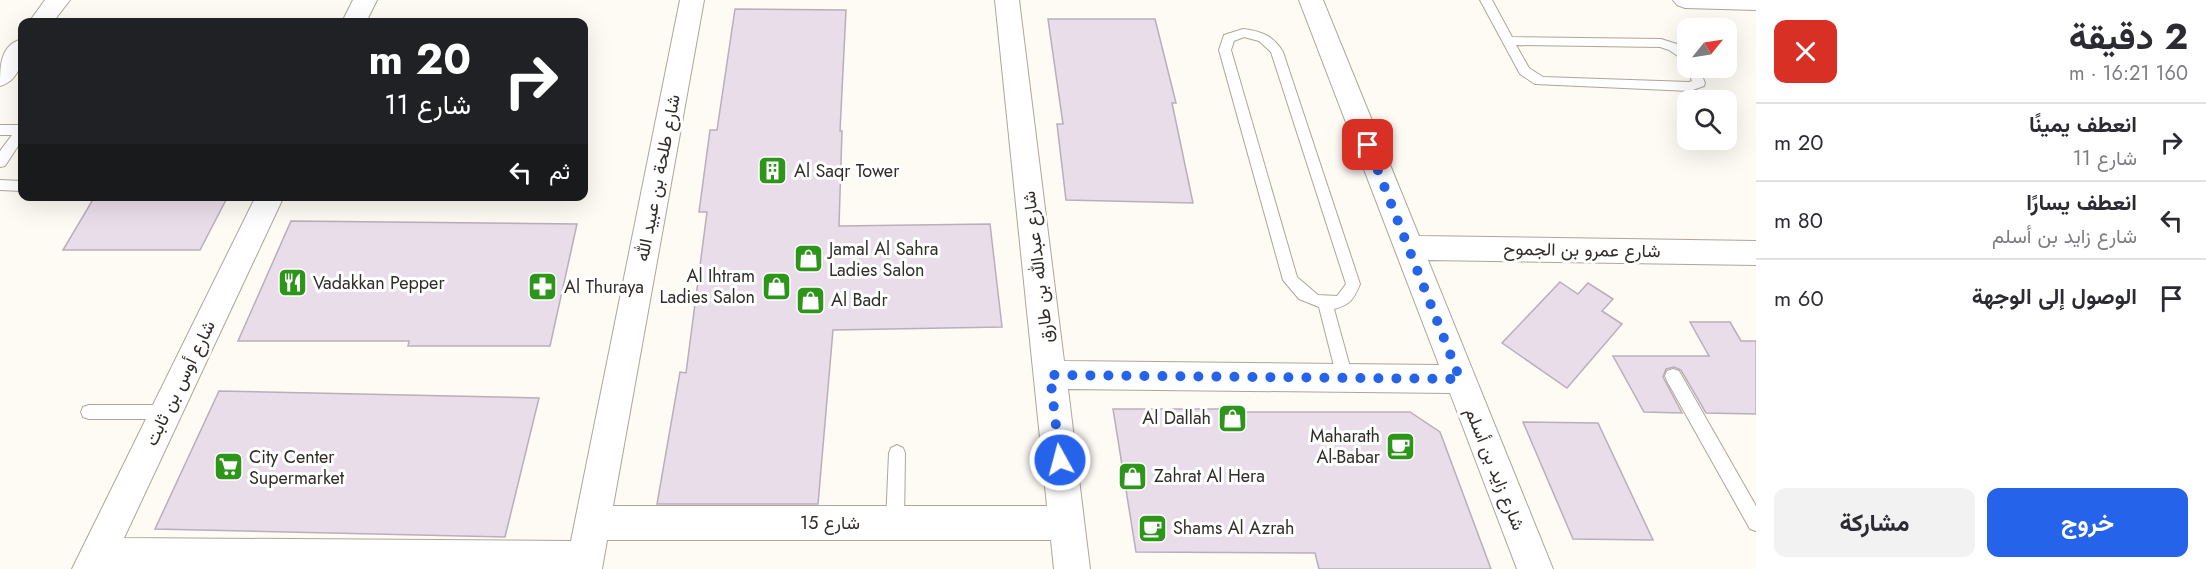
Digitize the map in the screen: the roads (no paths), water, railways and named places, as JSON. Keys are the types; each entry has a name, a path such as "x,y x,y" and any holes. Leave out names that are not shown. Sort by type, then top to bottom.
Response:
{"street":[{"path":"44,18 58,0"},
{"path":"356,18 365,0"},
{"name":"شارع طلحة بن عبيد الله","path":"585,564 692,0"},
{"name":"شارع عبدالله بن طارق","path":"1007,0 1072,569"},
{"name":"شارع زايد بن أسلم","path":"1311,0 1535,569"},
{"path":"1685,0 1756,2"},
{"path":"0,77 13,51"},
{"name":"شارع أوس بن ثابت","path":"94,562 268,201"},
{"name":"شارع عمرو بن الجموح","path":"1409,248 1756,253"},
{"path":"1050,375 1460,379"},
{"name":"شارع 15","path":"594,523 1067,523"},
{"path":"94,562 585,564"}],"lane":[{"path":"1486,0 1524,70 1546,83 1690,87 1699,83 1698,78"},
{"path":"1252,34 1261,37 1269,41 1277,52 1353,284 1351,292 1345,298 1336,303 1325,303 1304,296 1290,280 1225,50 1225,44 1234,35 1252,34"},
{"path":"1509,42 1661,43 1677,49"},
{"path":"0,130 18,130"},
{"path":"0,162 18,136"},
{"path":"0,185 18,186"},
{"path":"1325,303 1345,378"},
{"path":"1673,376 1756,523"},
{"path":"89,412 166,412"},
{"path":"896,523 897,453"}],"place":[{"name":"Al Saqr Tower","path":"773,171"},
{"name":"Jamal Al Sahra Ladies Salon","path":"808,259"},
{"name":"Vadakkan Pepper","path":"292,283"},
{"name":"Al Ihtram Ladies Salon","path":"776,286"},
{"name":"Al Thuraya","path":"543,287"},
{"name":"Al Badr","path":"810,300"},
{"name":"Al Dallah","path":"1232,418"},
{"name":"Maharath Al-Babar","path":"1401,446"},
{"name":"City Center Supermarket","path":"228,467"},
{"name":"Zahrat Al Hera","path":"1133,476"},
{"name":"Shams Al Azrah","path":"1152,528"}]}
